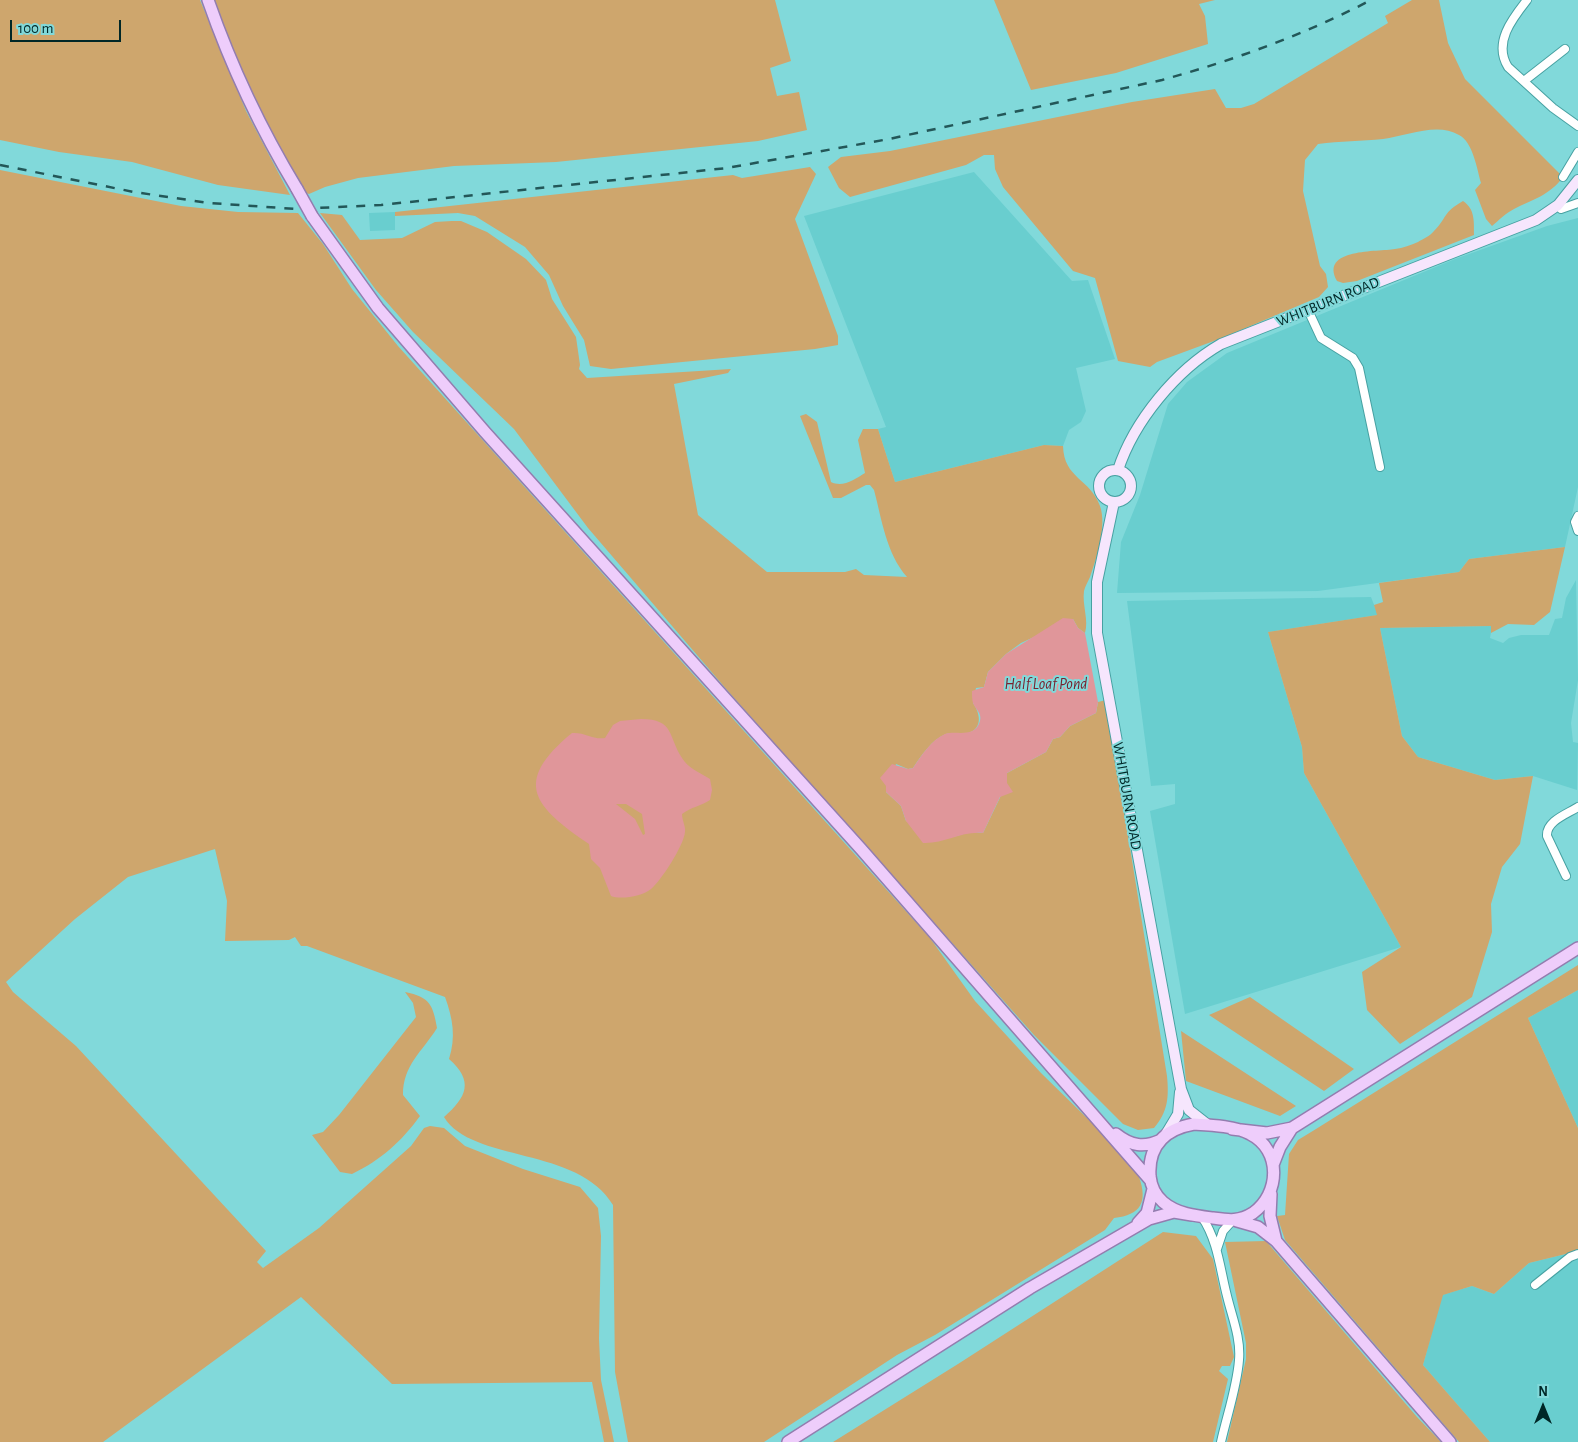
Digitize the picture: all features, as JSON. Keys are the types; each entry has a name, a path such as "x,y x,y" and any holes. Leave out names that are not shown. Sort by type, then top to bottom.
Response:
{"main road":[{"path":"208,0 236,76 272,148 312,216 378,308 1102,1122 1164,1203 1197,1216"},
{"name":"WHITBURN ROAD","path":"1118,470 1124,452 1134,434 1191,363 1221,344 1536,220 1558,205 1578,180"},
{"path":"1118,470 1128,477 1131,486 1126,498 1114,502 1104,498 1100,493 1099,482 1105,473 1118,470"},
{"name":"WHITBURN ROAD","path":"1114,502 1097,582 1097,633 1181,1089 1189,1110 1208,1125"},
{"path":"1102,1122 1132,1144 1148,1146 1162,1139 1178,1127 1194,1124 1267,1133 1292,1128 1578,948"},
{"name":"WHITBURN ROAD","path":"1162,1139 1178,1114 1181,1089"},
{"path":"1273,1165 1280,1147 1292,1128"},
{"path":"1232,1129 1250,1133 1262,1143 1270,1156 1273,1165 1270,1210 1276,1241"},
{"path":"1134,1228 1147,1213 1152,1185 1151,1156 1162,1139"},
{"path":"1235,1221 1261,1206 1273,1185"},
{"path":"788,1442 1030,1288 1149,1219 1174,1212 1258,1226 1276,1241 1450,1442"}],"street":[{"path":"1527,0 1516,13 1505,34 1502,50 1503,59 1508,67 1553,108 1578,126"},
{"path":"1524,81 1565,49"},
{"path":"1563,177 1578,152"},
{"path":"1558,205 1561,209 1578,203"},
{"path":"1308,310 1321,338 1353,358 1359,368 1380,467"},
{"path":"1578,516 1575,522 1578,531"},
{"path":"1566,876 1547,836 1547,831 1553,822 1578,806"},
{"path":"1197,1216 1210,1230 1217,1249 1238,1339 1239,1359 1221,1442"},
{"path":"1217,1249 1223,1231 1235,1221"},
{"path":"1535,1286 1570,1257 1578,1254"}],"shaded area":[{"path":"0,0 200,0 246,111 290,195 218,185 132,162 59,152 0,140"},
{"path":"214,0 775,0 791,61 770,68 777,96 799,92 807,130 758,141 556,162 454,166 358,178 325,187 309,194 304,192 266,122 233,50"},
{"path":"994,0 1215,0 1199,4 1205,16 1208,44 1116,73 1031,90"},
{"path":"1412,0 1439,0 1448,43 1465,79 1563,177 1552,189 1511,211 1492,226 1486,219 1475,190 1481,183 1474,156 1468,143 1459,135 1450,131 1432,130 1383,139 1318,144 1305,160 1303,191 1320,266 1326,274 1328,287 1319,297 1222,338 1157,362 1150,367 1118,361 1095,278 1073,271 1003,187 995,169 994,155 984,155 966,165 850,197 839,188 828,167 841,157 890,151 1132,102 1215,89 1226,108 1241,108 1254,104 1388,23 1385,16"},
{"path":"810,167 816,174 795,219 838,336 838,345 815,349 611,369 590,366 584,340 563,306 549,275 525,247 475,216 458,213 395,216 395,212 733,175 742,178"},
{"path":"0,170 181,206 238,212 298,213 323,244 352,289 398,346 930,938 975,1001 1041,1073 1092,1123 1139,1177 1143,1194 1140,1206 1131,1214 1114,1218 1105,1230 935,1335 897,1355 764,1442 628,1442 615,1372 613,1205 597,1186 576,1173 552,1163 477,1142 458,1132 444,1117 458,1103 464,1089 462,1075 449,1059 453,1028 445,997 307,946 301,946 295,937 289,940 225,941 227,901 215,849 128,877 75,919 6,982 13,992 76,1046 266,1251 257,1262 263,1268 319,1228 411,1146 424,1128 430,1126 444,1128 465,1146 523,1169 580,1187 598,1208 601,1236 599,1339 601,1380 614,1442 604,1442 592,1382 392,1384 301,1297 103,1442 0,1442"},
{"path":"974,172 1072,281 1088,280 1115,359 1076,368 1086,411 1081,422 1069,430 1063,446 1044,445 895,482 878,429 886,427 804,216"},
{"path":"1463,201 1472,212 1474,235 1357,281 1343,283 1337,281 1334,270 1336,263 1343,257 1364,252 1398,249 1418,242 1432,233 1448,212"},
{"path":"395,212 395,230 370,231 369,213"},
{"path":"320,213 342,215 360,240 402,238 435,222 461,221 487,232 526,259 546,280 552,299 576,337 579,369 587,378 731,369 728,373 674,384 698,515 767,572 845,572 856,569 864,575 907,577 889,547 874,490 870,485 866,485 841,498 833,498 800,416 806,414 817,422 831,482 835,484 849,482 865,473 858,440 863,429 878,429 895,482 1044,445 1063,446 1064,457 1068,465 1096,497 1102,514 1102,532 1098,551 1084,591 1085,633 1078,628 1073,619 1021,643 1006,654 988,672 984,687 976,688 973,703 978,712 978,726 965,734 948,733 941,736 927,748 913,768 908,769 896,764 886,792 901,806 906,821 953,837 970,832 983,833 1007,783 1007,773 1046,752 1053,739 1060,737 1070,726 1096,713 1098,702 1106,700 1167,1076 1168,1091 1165,1110 1154,1128 1138,1130 1123,1124 1034,1035 727,690 588,528 514,429 413,332 376,290"},
{"path":"1578,218 1578,487 1565,547 1469,559 1459,572 1318,591 1117,593 1121,542 1140,495 1168,404 1187,382 1227,353 1455,259 1547,226"},
{"path":"1565,547 1550,612 1534,625 1508,624 1491,633 1491,626 1380,628 1402,736 1418,757 1495,780 1533,776 1520,844 1502,867 1491,904 1492,932 1472,997 1400,1044 1367,1010 1362,972 1401,947 1304,773 1302,747 1268,632 1377,615 1374,605 1383,602 1379,583 1459,572 1469,559"},
{"path":"1576,580 1578,680 1571,723 1573,742 1578,743 1577,790 1533,776 1495,780 1418,757 1402,736 1380,628 1492,626 1490,638 1503,643 1509,638 1521,635 1549,635 1555,619 1562,618 1566,598"},
{"path":"1371,597 1378,615 1268,632 1302,747 1304,773 1401,947 1185,1014 1150,811 1175,804 1175,784 1151,786 1127,601"},
{"path":"1578,965 1578,990 1528,1018 1578,1128 1578,1251 1529,1263 1494,1294 1472,1286 1443,1295 1423,1365 1490,1442 1459,1442 1285,1240 1277,1216 1285,1215 1289,1154 1298,1140"},
{"path":"1578,990 1578,1128 1528,1018"},
{"path":"405,992 420,996 429,1003 434,1013 437,1028 414,1059 404,1084 403,1095 420,1116 398,1142 372,1163 352,1174 340,1172 312,1135 323,1132 339,1115 416,1017 413,1003"},
{"path":"1250,997 1354,1069 1324,1091 1209,1015"},
{"path":"1181,1031 1296,1106 1280,1116 1186,1081"},
{"path":"1163,1232 1196,1236 1213,1259 1234,1357 1230,1366 1222,1366 1219,1371 1228,1379 1213,1442 833,1442 958,1364"},
{"path":"1266,1241 1417,1417 1441,1442 1227,1442 1246,1359 1246,1343 1225,1242"},
{"path":"1578,1251 1578,1442 1490,1442 1423,1365 1442,1295 1472,1286 1494,1294 1529,1263"}],"water":[{"name":"Half Loaf Pond","path":"1063,618 1073,619 1078,628 1085,633 1098,702 1096,713 1070,726 1060,737 1053,739 1046,752 1007,773 1007,783 1013,792 1000,797 983,833 967,834 938,842 923,843 906,821 901,806 886,792 886,786 880,778 892,764 908,769 913,768 931,744 945,734 970,732 978,727 980,718 973,703 972,691 984,687 988,672 1006,654"},
{"path":"641,719 660,722 669,731 685,762 694,770 710,779 712,790 710,800 682,814 685,830 684,838 671,862 655,885 643,894 620,898 611,896 600,868 591,859 589,844 570,831 544,806 537,793 536,780 541,766 553,751 572,733 605,738 613,725 620,721","holes":["616,804 626,804 642,814 645,834 643,835 635,819"]}],"railway":[{"path":"0,165 134,192 209,203 296,209 381,205 727,168 889,139 1162,80 1268,46 1346,13 1371,0"}]}
